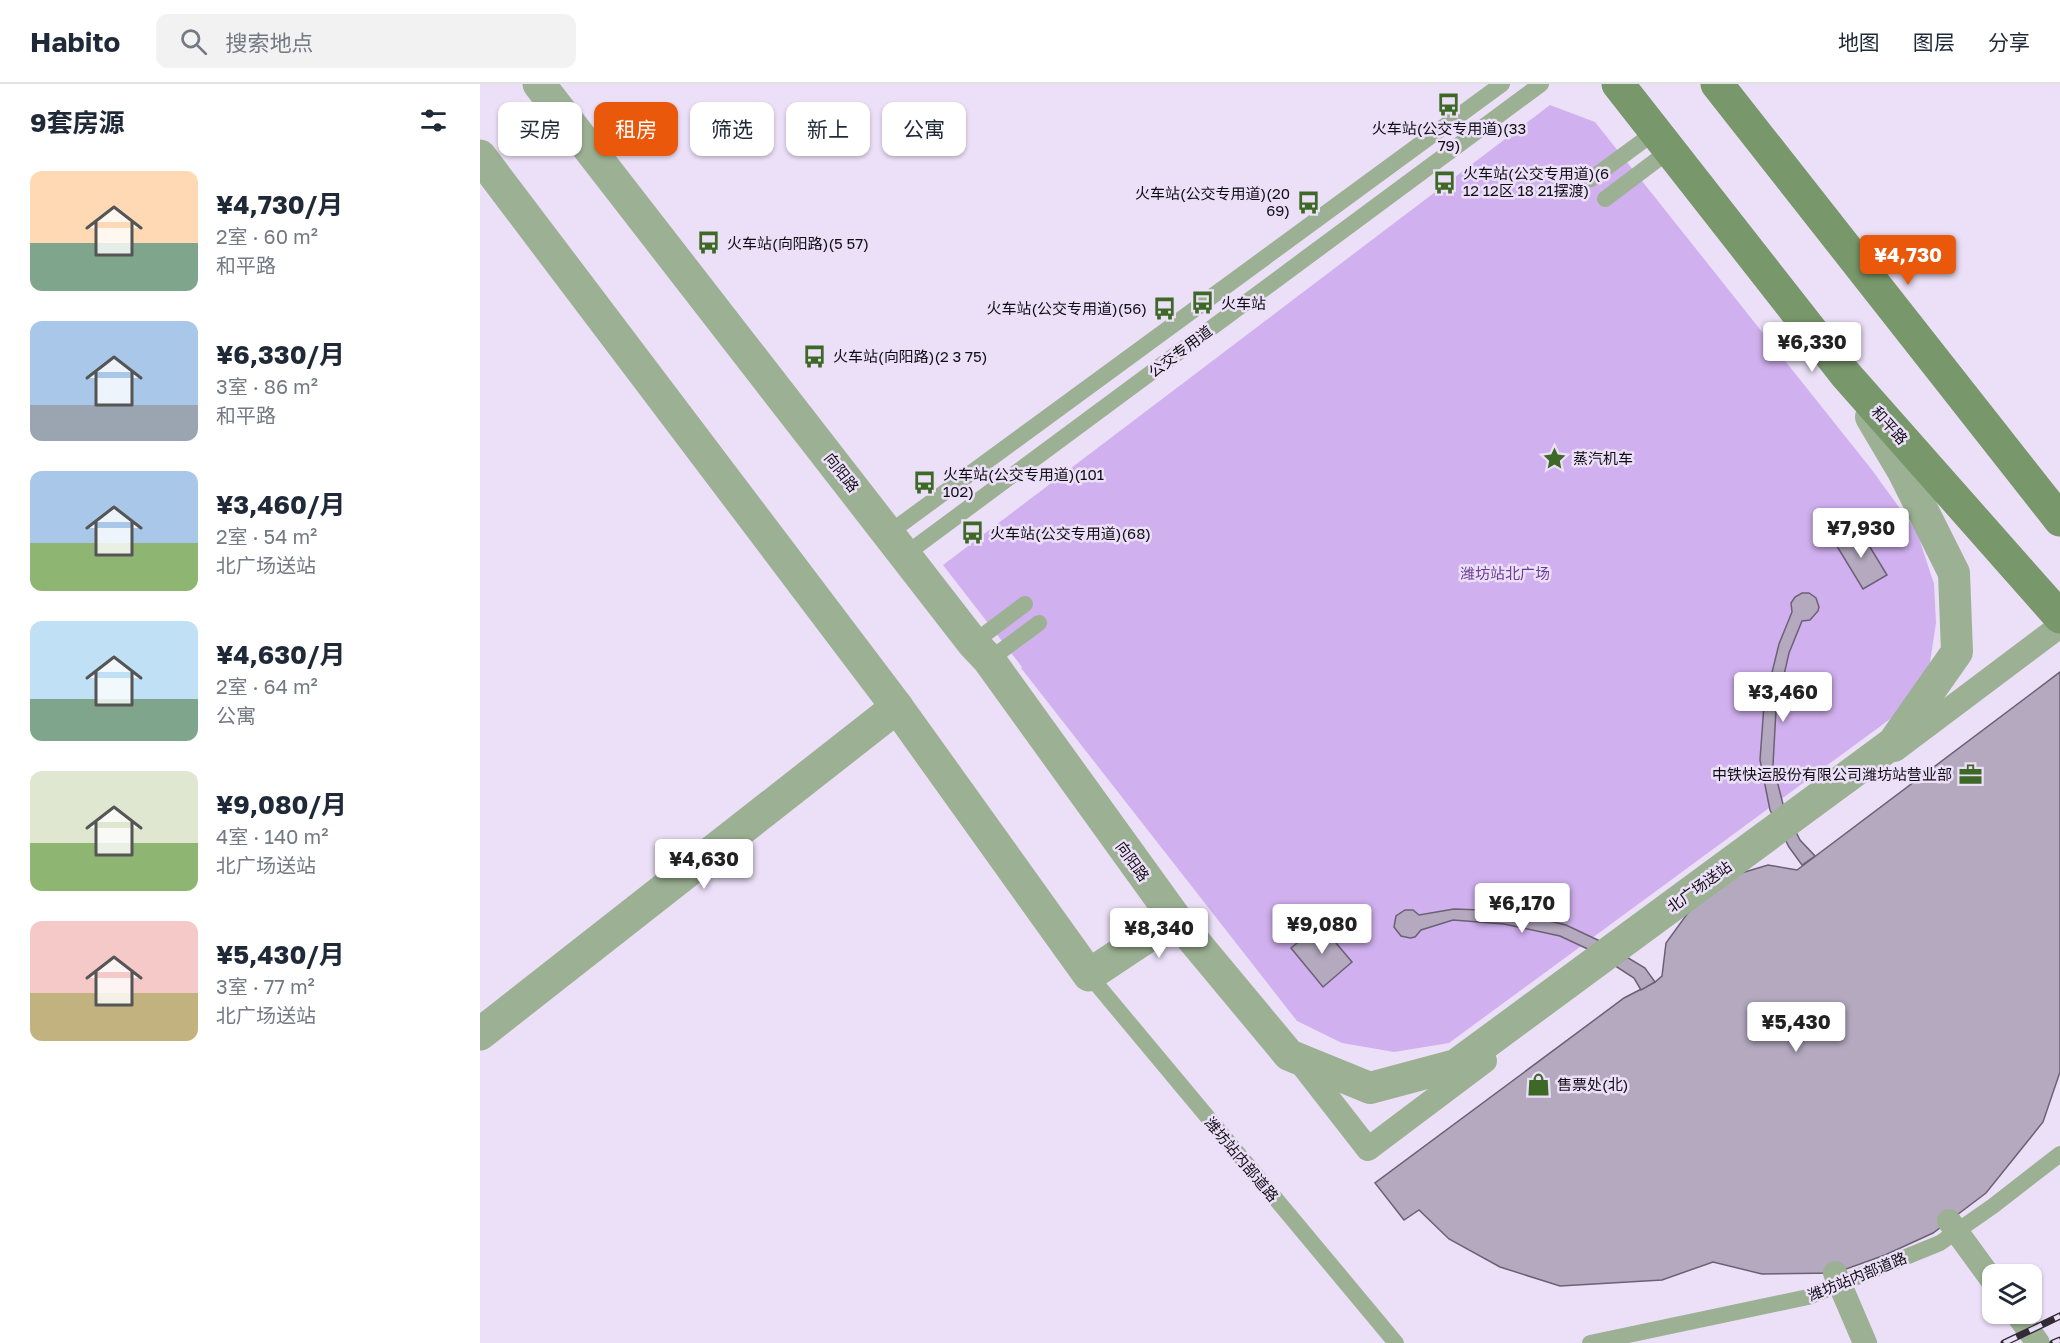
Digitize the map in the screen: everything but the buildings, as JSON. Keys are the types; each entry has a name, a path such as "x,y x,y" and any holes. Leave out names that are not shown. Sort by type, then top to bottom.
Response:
{"main road":[{"name":"和平路","path":"1618,84 1846,375 2060,617"},
{"path":"1720,85 2060,520"}],"street":[{"name":"向阳路","path":"539,84 981,652 1175,918"},
{"path":"480,156 897,707 1089,975 1175,918 1189,921 1368,1149 2060,626"},
{"name":"北广场送站","path":"1175,918 1289,1056 1370,1088 1456,1065 1893,743 1957,652 1953,573 1903,471 1846,375"},
{"path":"480,1034 897,707"},
{"path":"1949,1221 1982,1266"},
{"path":"1835,1273 1865,1343"},
{"path":"2024,1324 2038,1343"}],"lane":[{"name":"公交专用道","path":"898,544 1502,84"},
{"name":"公交专用道","path":"898,544 1541,84"},
{"path":"1591,180 1663,141"},
{"path":"1605,199 1663,141"},
{"path":"981,652 1025,604"},
{"path":"981,652 1039,623"},
{"name":"潍坊站内部道路","path":"1089,975 1396,1343"},
{"name":"潍坊站内部道路","path":"1590,1343 1808,1297 1940,1243 1993,1206 2060,1154"}],"green space":[{"name":"潍坊站北广场","path":"1550,105 1595,122 1872,470 1917,532 1934,584 1936,623 1929,669 1897,714 1449,1043 1394,1052 1342,1043 1297,1021 943,565"}],"railway":[{"path":"2004,1343 2060,1316"},
{"path":"2053,1343 2060,1340"}],"place":[{"name":"火车站(公交专用道)(33 79)","path":"1449,104"},
{"name":"火车站(公交专用道)(6 12 12区 18 21摆渡)","path":"1445,182"},
{"name":"火车站(公交专用道)(20 69)","path":"1308,202"},
{"name":"火车站(向阳路)(5 57)","path":"709,243"},
{"name":"火车站","path":"1203,303"},
{"name":"火车站(公交专用道)(56)","path":"1165,308"},
{"name":"火车站(向阳路)(2 3 75)","path":"815,356"},
{"name":"蒸汽机车","path":"1555,458"},
{"name":"火车站(公交专用道)(101 102)","path":"925,483"},
{"name":"火车站(公交专用道)(68)","path":"972,533"},
{"name":"中铁快运股份有限公司潍坊站营业部","path":"1970,774"},
{"name":"售票处(北)","path":"1539,1084"}]}
